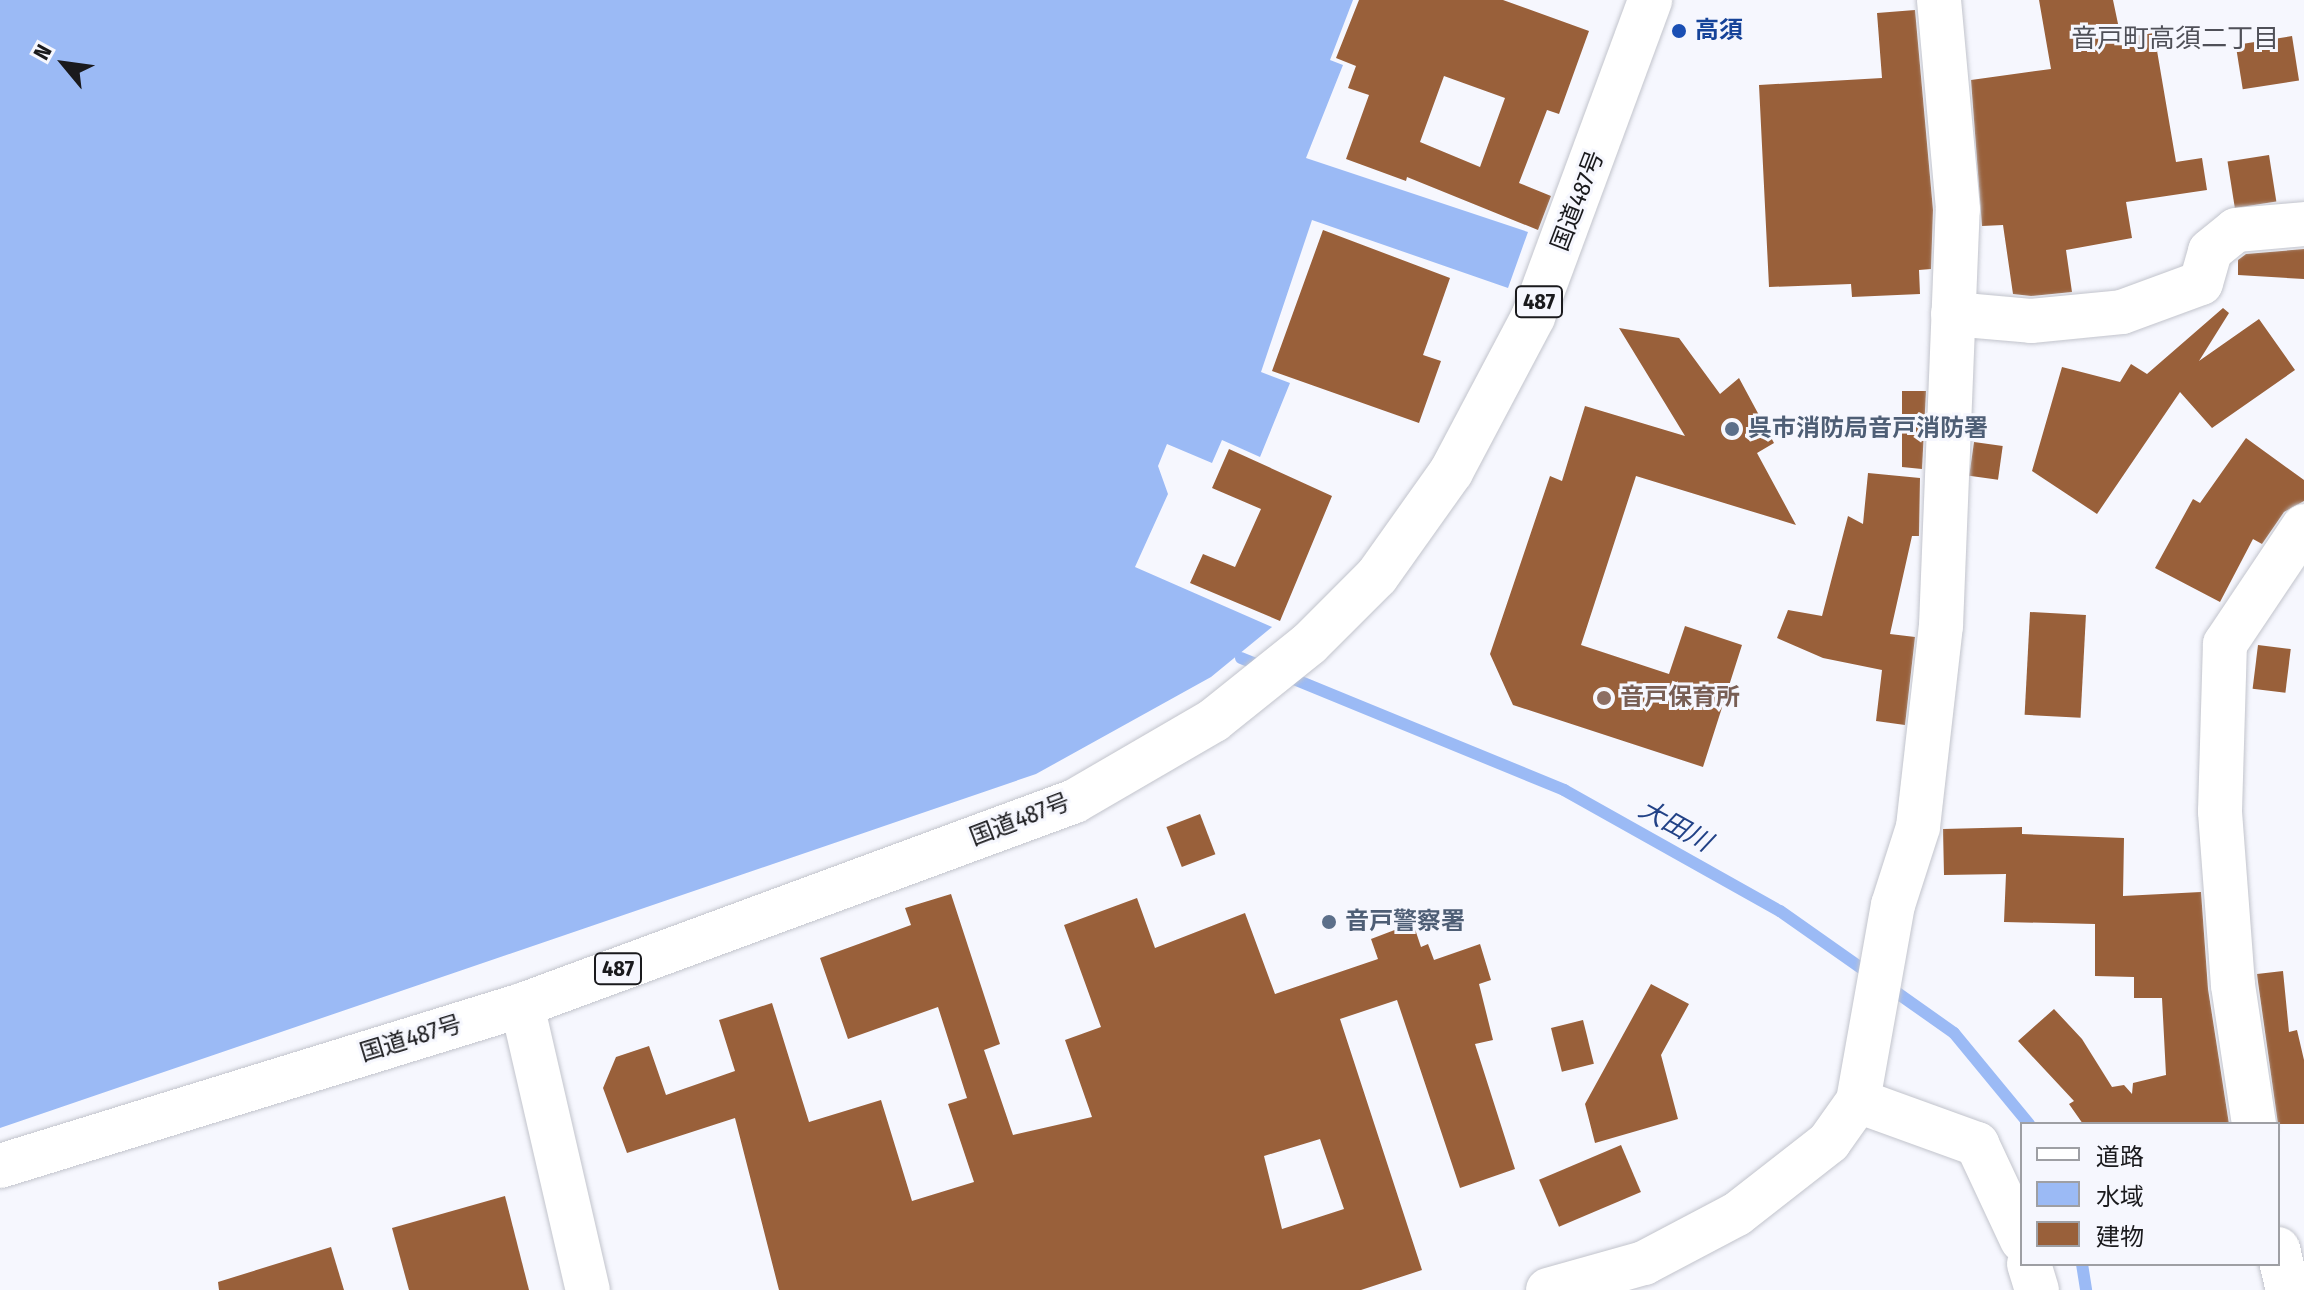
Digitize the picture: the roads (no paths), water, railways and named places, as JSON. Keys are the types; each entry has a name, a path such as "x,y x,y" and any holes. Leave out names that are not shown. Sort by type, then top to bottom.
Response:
{"main road":[{"name":"国道487号","path":"0,1166 522,1005 1075,801 1214,720 1309,644 1377,576 1451,472 1533,317 1650,0"},
{"path":"1548,1290 1644,1263 1737,1214 1829,1142 1858,1101 1893,905 1918,827 1941,626 1953,423 1953,314 1958,209 1939,0"},
{"path":"1953,314 2031,321 2122,312 2201,283 2210,251 2236,230 2304,224"},
{"path":"2254,1122 2233,985 2220,811 2225,644 2304,526"},
{"path":"522,1005 588,1290"},
{"path":"1858,1101 1977,1144 2020,1236"},
{"path":"2280,1257 2288,1290"},
{"path":"2030,1266 2037,1290"}],"water":[{"path":"0,0 1353,0 1330,60 1343,65 1306,158 1528,232 1508,288 1312,220 1261,372 1290,383 1260,457 1222,440 1212,463 1167,444 1158,466 1168,494 1135,567 1272,627 1211,677 1036,774 0,1128"}],"waterway":[{"name":"大田川","path":"1241,658 1263,667"},
{"name":"大田川","path":"1284,675 1564,790 1780,911 1871,975"},
{"name":"大田川","path":"1886,985 1954,1033 2027,1122"},
{"name":"大田川","path":"2082,1266 2086,1290"}],"place":[{"name":"高須","path":"1679,31"},
{"name":"呉市消防局音戸消防署","path":"1732,429"},
{"name":"音戸保育所","path":"1604,698"},
{"name":"音戸警察署","path":"1329,922"}],"district":[{"name":"音戸町高須二丁目","path":"2175,39"}]}
